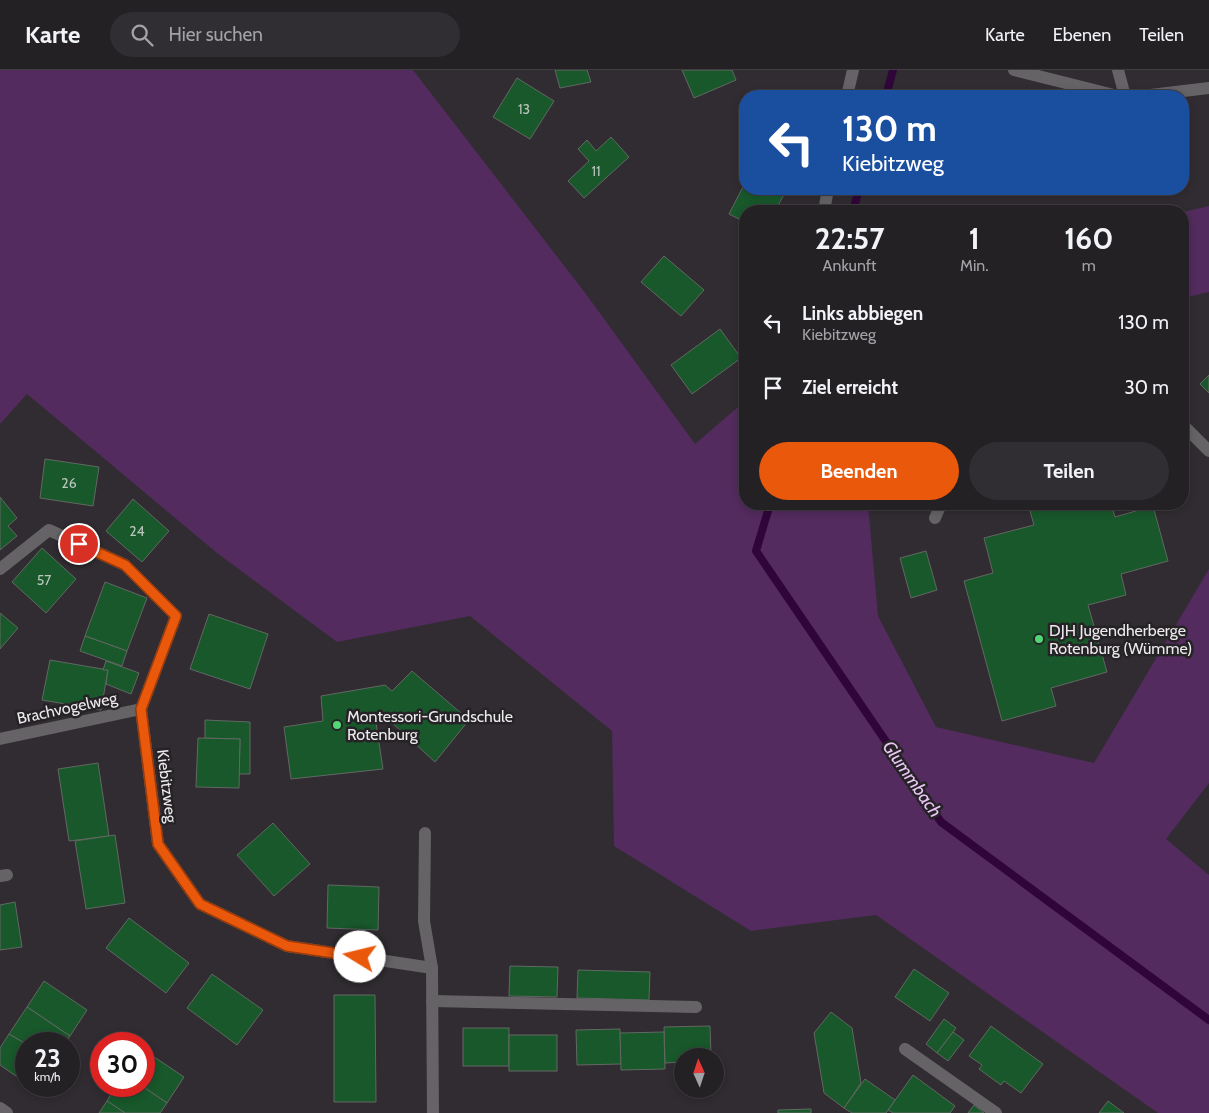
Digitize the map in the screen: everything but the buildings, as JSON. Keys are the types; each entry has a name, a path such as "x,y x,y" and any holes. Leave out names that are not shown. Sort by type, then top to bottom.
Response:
{"street":[{"path":"848,90 853,70"},
{"path":"1014,70 1094,90"},
{"path":"1118,70 1123,90"},
{"path":"1189,90 1209,88"},
{"path":"1189,431 1209,451"},
{"path":"935,518 938,510"},
{"name":"Kiebitzweg","path":"0,569 49,530 125,565 176,616 141,709 158,844 200,904 287,946 432,968"},
{"name":"Brachvogelweg","path":"0,739 141,709"},
{"path":"425,834 424,921 432,968 433,1113"},
{"path":"432,1001 696,1007"},
{"path":"905,1049 996,1113"},
{"path":"0,1108 7,1113"}],"shaded area":[{"path":"0,70 413,70 586,294 695,444 739,406 739,510 869,510 878,616 936,727 1094,763 1209,569 1209,783 1166,839 1209,875 1209,1113 1158,1113 876,915 751,931 614,846 612,731 470,616 337,642 217,553 27,394 0,424"},
{"path":"1209,206 1209,292 1189,297 1189,211"}],"waterway":[{"name":"Glummbach","path":"888,90 893,70"},
{"name":"Glummbach","path":"855,205 857,195"},
{"name":"Glummbach","path":"768,510 756,551 941,822 1209,1020"}],"place":[{"name":"DJH Jugendherberge Rotenburg (Wümme)","path":"1039,639"},
{"name":"Montessori-Grundschule Rotenburg","path":"337,725"}],"route":[{"path":"79,544 125,565 176,616 141,709 158,844 200,904 287,946 360,957"}]}
